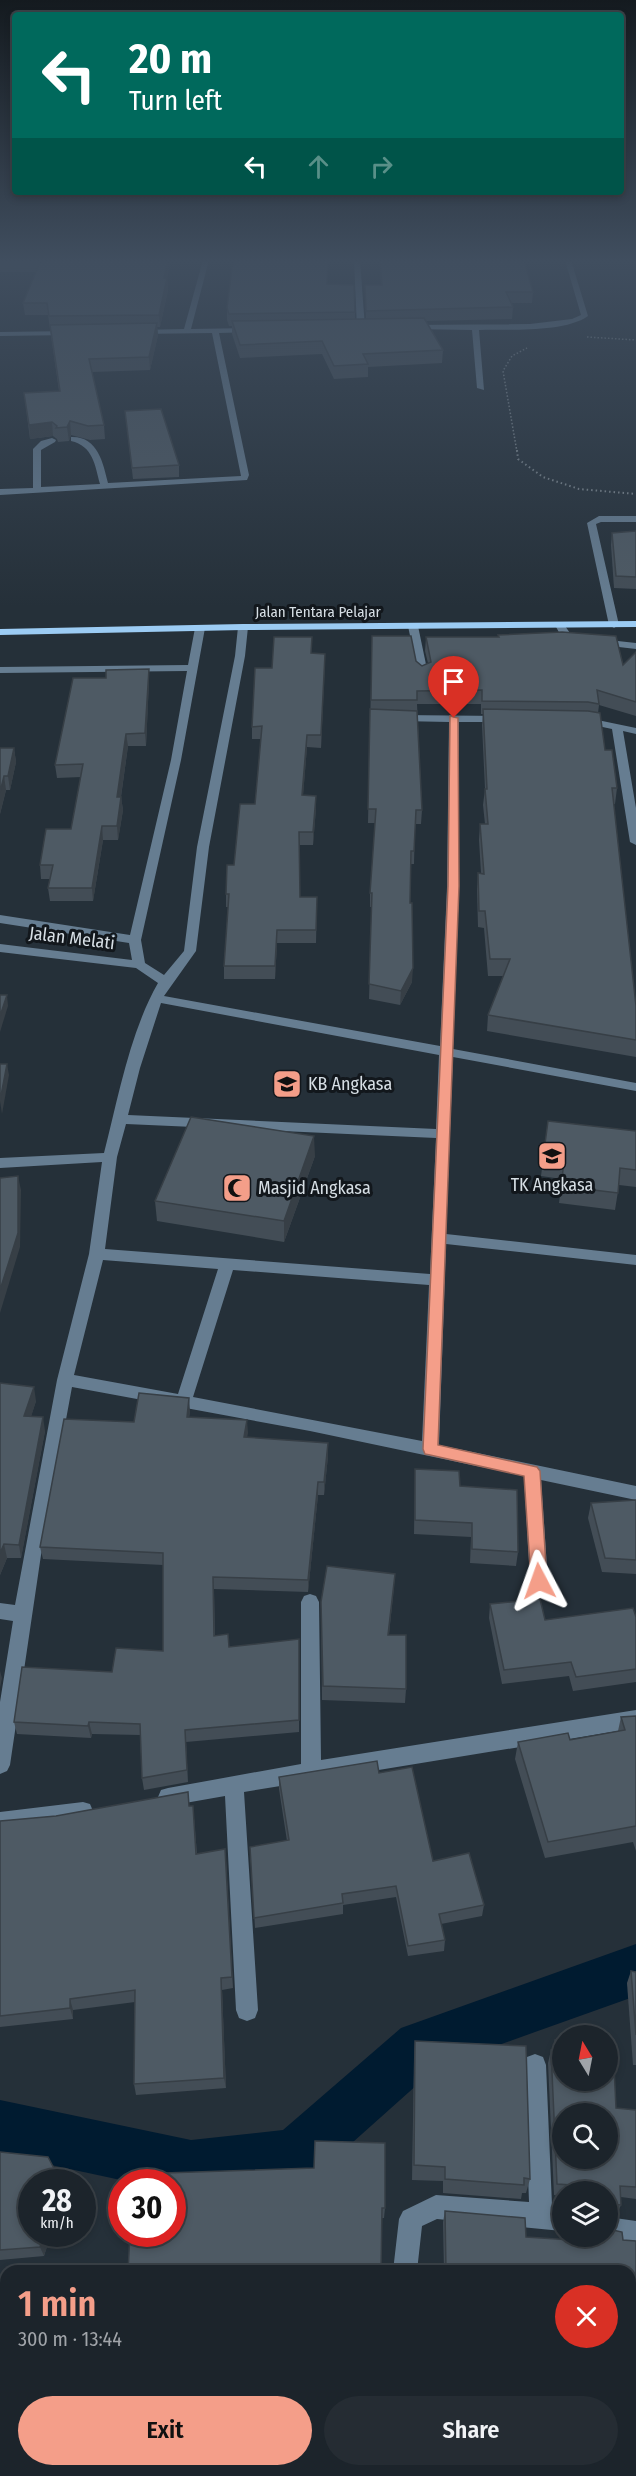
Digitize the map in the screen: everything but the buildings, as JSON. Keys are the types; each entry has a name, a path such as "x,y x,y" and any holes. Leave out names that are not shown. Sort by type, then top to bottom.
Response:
{"main road":[{"name":"Jalan Tentara Pelajar","path":"0,632 243,627 636,624"}],"street":[{"path":"0,492 244,478 246,475 224,376"},
{"path":"480,376 481,388"},
{"path":"74,439 85,441 93,448 105,487"},
{"path":"37,490 37,449 52,440"},
{"path":"614,625 591,523 599,519 636,519"},
{"path":"560,625 565,636 570,639 636,646"},
{"path":"413,626 423,674"},
{"path":"0,1761 32,1555 65,1380 97,1254 110,1157 133,1068 156,998 165,982 190,951 203,847 240,656 243,627"},
{"path":"165,982 139,965 135,940 176,760 200,628"},
{"path":"0,670 193,668"},
{"path":"383,718 514,719"},
{"path":"430,1449 453,886 454,718"},
{"path":"574,720 636,731"},
{"path":"617,726 636,842"},
{"path":"0,919 135,940"},
{"name":"Jalan Melati","path":"0,948 139,965"},
{"path":"156,998 636,1087"},
{"path":"121,1119 443,1134"},
{"path":"0,1163 110,1157"},
{"path":"438,1238 636,1260"},
{"path":"97,1254 436,1280"},
{"path":"184,1400 227,1264"},
{"path":"65,1380 184,1400 636,1493"},
{"path":"532,1471 539,1581"},
{"path":"310,1602 311,1771"},
{"path":"0,1611 24,1614"},
{"path":"154,1799 311,1771 636,1719"},
{"path":"234,1785 247,2010"},
{"path":"0,1822 98,1809"},
{"path":"406,2265 411,2219 435,2207 552,2217 535,2065"},
{"path":"618,2230 636,2233"}],"path":[{"path":"504,376 518,459 543,477 579,489 636,494"}],"waterway":[{"path":"0,2127 191,2168 295,2156 420,2047 636,1970"}],"place":[{"name":"KB Angkasa","path":"287,1084"},
{"name":"TK Angkasa","path":"552,1156"},
{"name":"Masjid Angkasa","path":"237,1188"}],"route":[{"path":"454,718 453,886 430,1449 532,1471 539,1581"}]}
